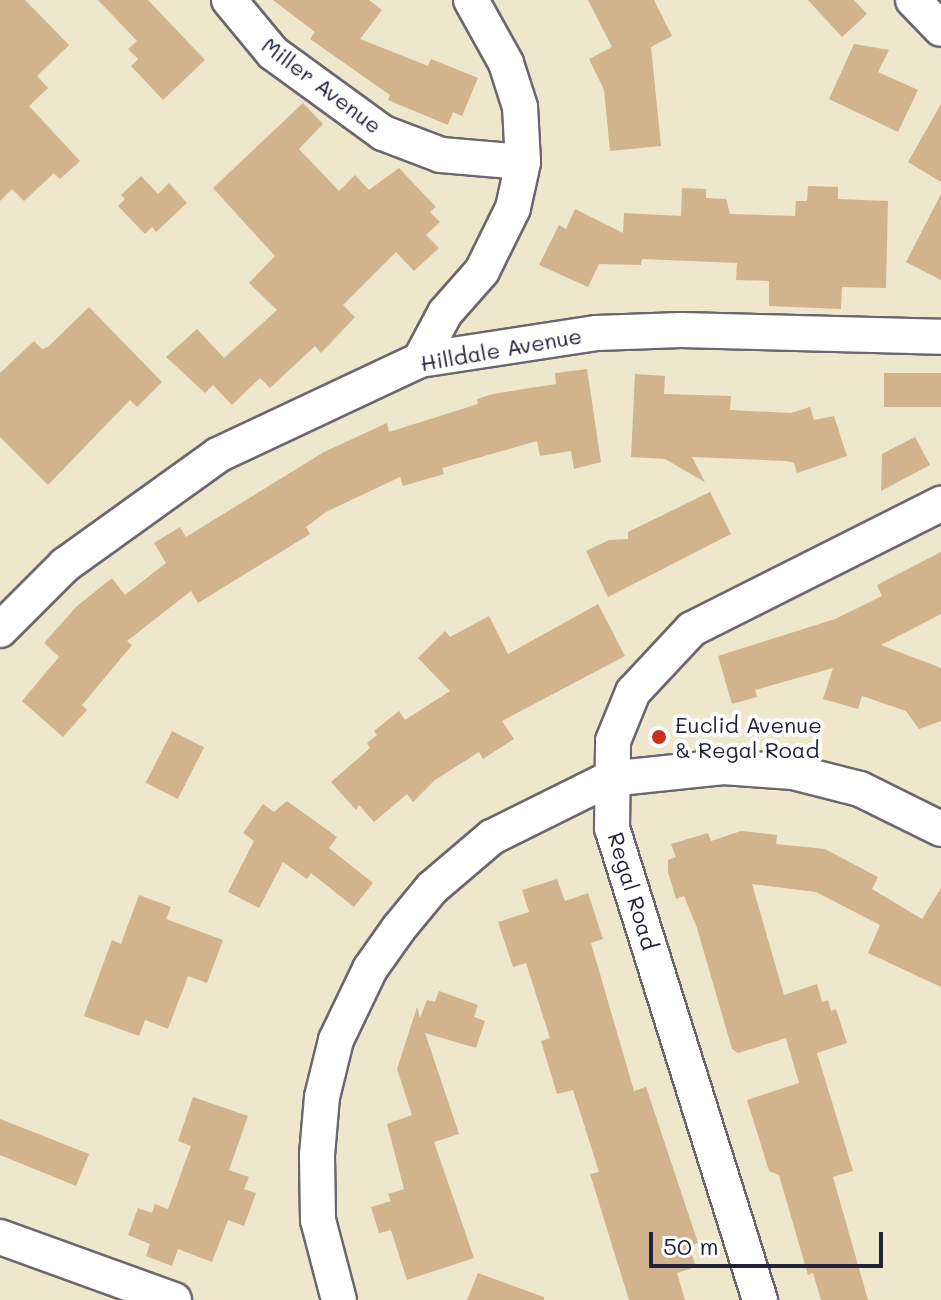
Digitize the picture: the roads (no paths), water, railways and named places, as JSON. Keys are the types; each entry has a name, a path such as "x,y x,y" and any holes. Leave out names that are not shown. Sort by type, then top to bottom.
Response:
{"street":[{"name":"Miller Avenue","path":"229,0 273,53 383,133 441,155 523,162"},
{"path":"420,360 445,313 490,257 513,208 523,162 520,107 506,63 471,0"},
{"path":"913,0 941,29"},
{"name":"Hilldale Avenue","path":"0,630 65,565 218,455 420,360 597,333 681,330 941,337"},
{"name":"Regal Road","path":"760,1300 612,829 609,779 621,713 656,663 692,629 941,504"},
{"path":"339,1300 318,1220 320,1112 336,1040 370,969 432,888 492,837 609,779 698,767 793,772 860,789 941,829"},
{"path":"0,1237 174,1300"}],"place":[{"name":"Euclid Avenue & Regal Road","path":"659,737"}]}
